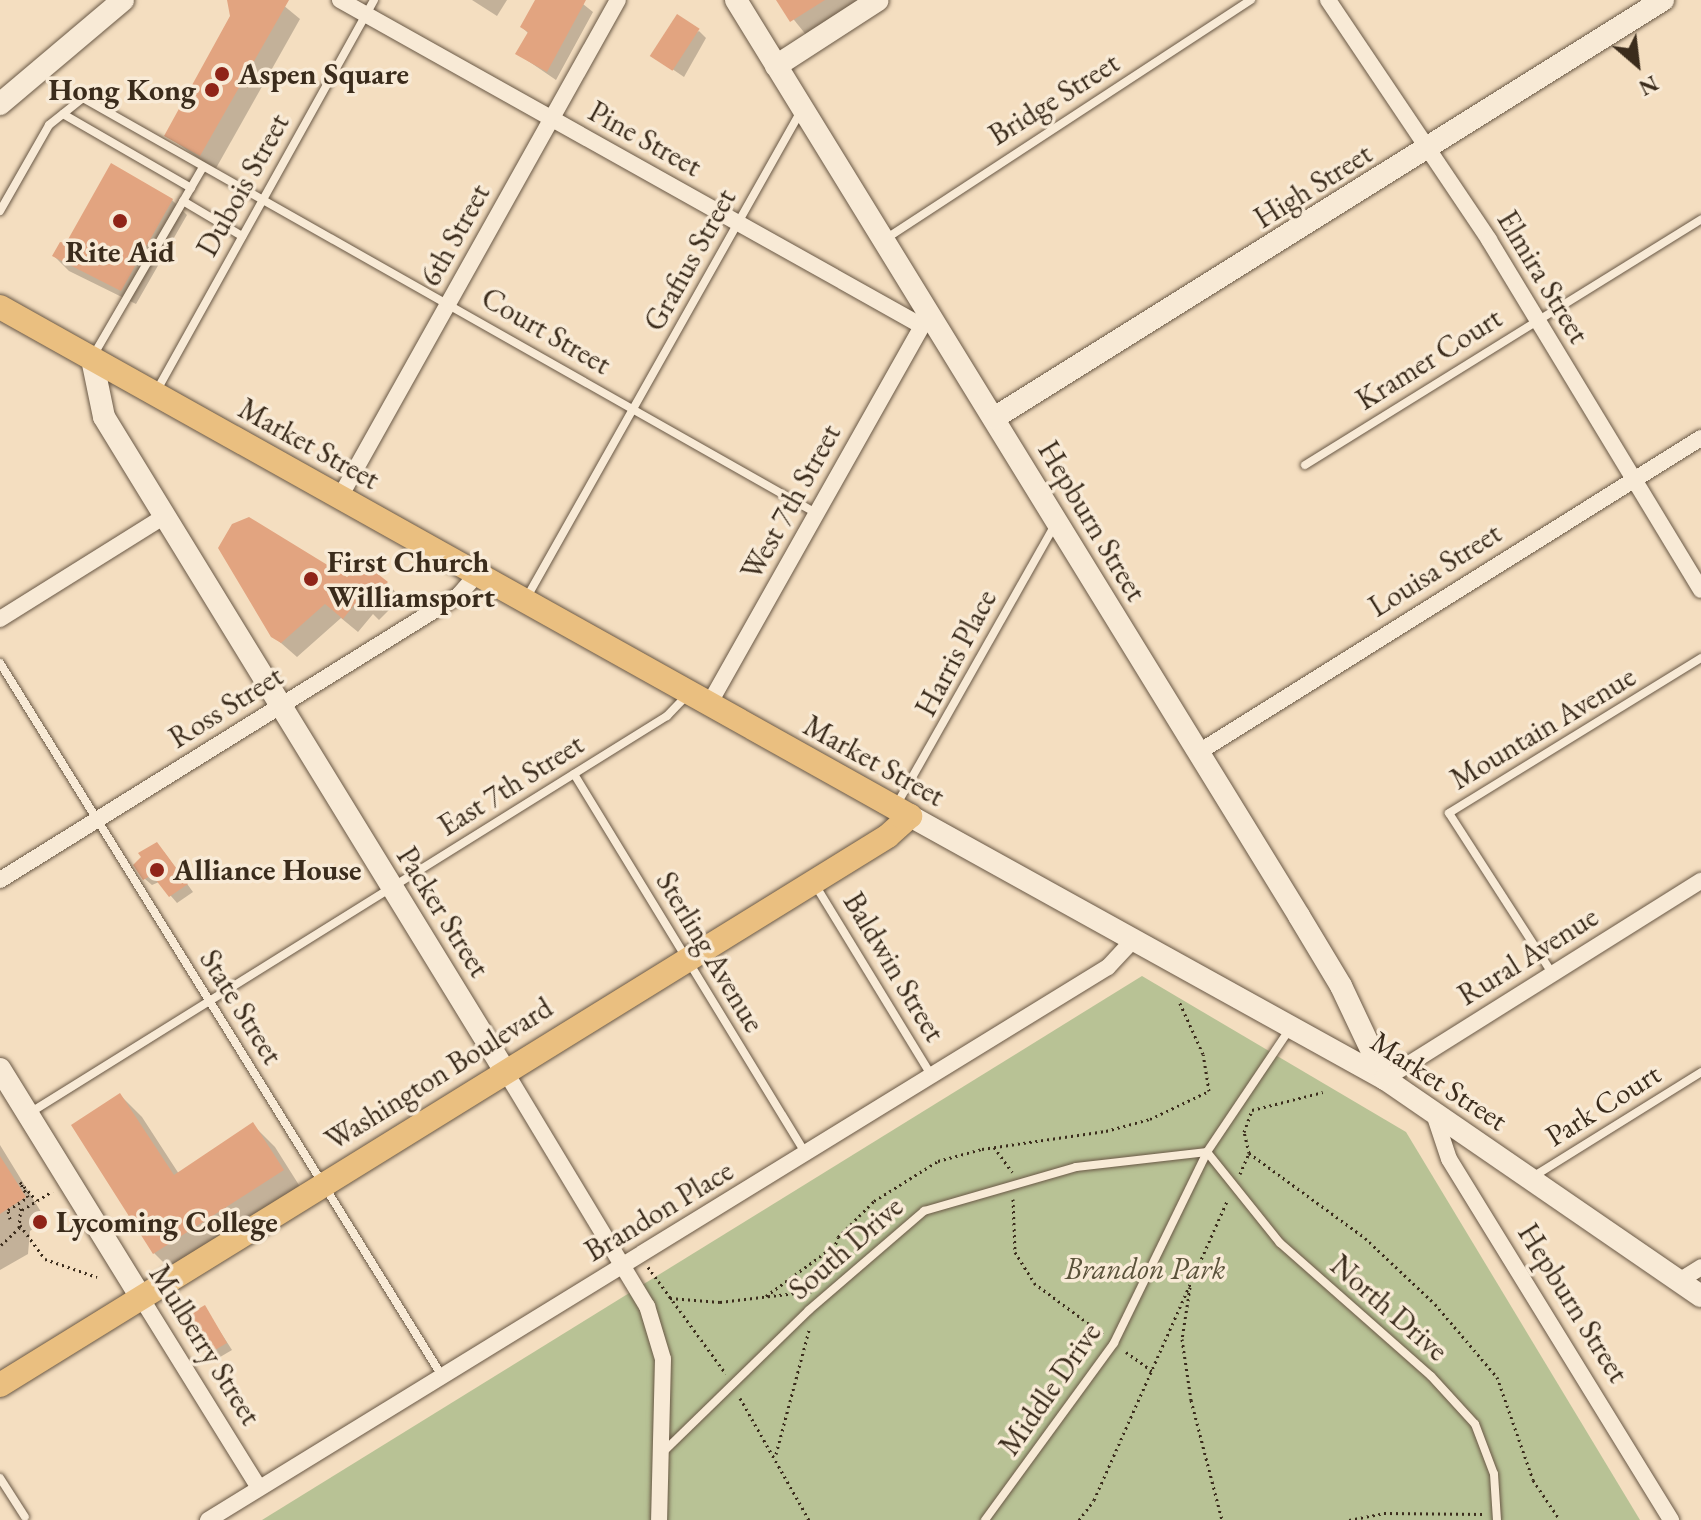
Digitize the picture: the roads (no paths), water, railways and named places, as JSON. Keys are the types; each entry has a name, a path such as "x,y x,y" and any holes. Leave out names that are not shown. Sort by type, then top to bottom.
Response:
{"main road":[{"path":"0,104 123,0"},
{"name":"Hepburn Street","path":"736,0 883,241 927,323 994,418 1058,520 1341,986 1385,1079"},
{"path":"776,66 878,0"},
{"name":"High Street","path":"994,418 1663,0"},
{"name":"Market Street","path":"0,307 1289,1030 1385,1079 1701,1296"},
{"name":"Packer Street","path":"92,359 104,417 505,1071"},
{"name":"Washington Boulevard","path":"0,1385 888,836 902,812"},
{"name":"Mulberry Street","path":"0,1069 140,1296"}],"street":[{"name":"Pine Street","path":"340,0 370,7 552,119 738,223 927,323"},
{"name":"6th Street","path":"340,497 618,0"},
{"name":"Elmira Street","path":"1328,0 1429,148 1701,590"},
{"name":"West 7th Street","path":"698,700 816,513 927,323"},
{"name":"Louisa Street","path":"1199,752 1701,438"},
{"path":"0,619 163,517"},
{"name":"Ross Street","path":"0,880 459,595 477,574"},
{"name":"Rural Avenue","path":"1385,1079 1701,881"},
{"name":"Brandon Place","path":"208,1520 933,1077 1108,967 1132,941"},
{"name":"Packer Street","path":"505,1071 625,1264 647,1306 663,1359 659,1520"},
{"name":"Hepburn Street","path":"1434,1114 1449,1159 1671,1520"},
{"path":"1679,1281 1701,1267"},
{"name":"Mulberry Street","path":"140,1296 259,1488"}],"lane":[{"name":"Bridge Street","path":"883,241 1251,0"},
{"name":"Dubois Street","path":"154,394 370,7"},
{"name":"Court Street","path":"63,114 83,98 816,513"},
{"name":"Grafius Street","path":"525,602 803,109"},
{"path":"0,211 49,125 63,114 191,188"},
{"path":"92,359 203,167"},
{"path":"183,201 242,236"},
{"name":"Kramer Court","path":"1305,465 1701,219"},
{"name":"Harris Place","path":"902,812 1058,520"},
{"name":"Mountain Avenue","path":"1552,973 1449,813 1701,658"},
{"name":"State Street","path":"0,663 442,1377"},
{"name":"East 7th Street","path":"28,1114 667,716 698,700"},
{"name":"Sterling Avenue","path":"574,774 806,1154"},
{"name":"Baldwin Street","path":"814,882 933,1077"},
{"name":"Middle Drive","path":"985,1520 1114,1343 1207,1152 1289,1030"},
{"name":"Park Court","path":"1530,1179 1701,1072"},
{"name":"South Drive","path":"660,1455 809,1310 924,1211 1076,1167 1207,1152"},
{"name":"North Drive","path":"1207,1152 1280,1243 1431,1376 1475,1424 1494,1474 1497,1518"},
{"path":"0,1478 25,1517"}],"place":[{"name":"Aspen Square","path":"222,74"},
{"name":"Hong Kong","path":"212,90"},
{"name":"Rite Aid","path":"120,221"},
{"name":"First Church Williamsport","path":"311,579"},
{"name":"Alliance House","path":"157,870"},
{"name":"Lycoming College","path":"40,1222"}],"park label":[{"name":"Brandon Park","path":"1145,1269"}]}
